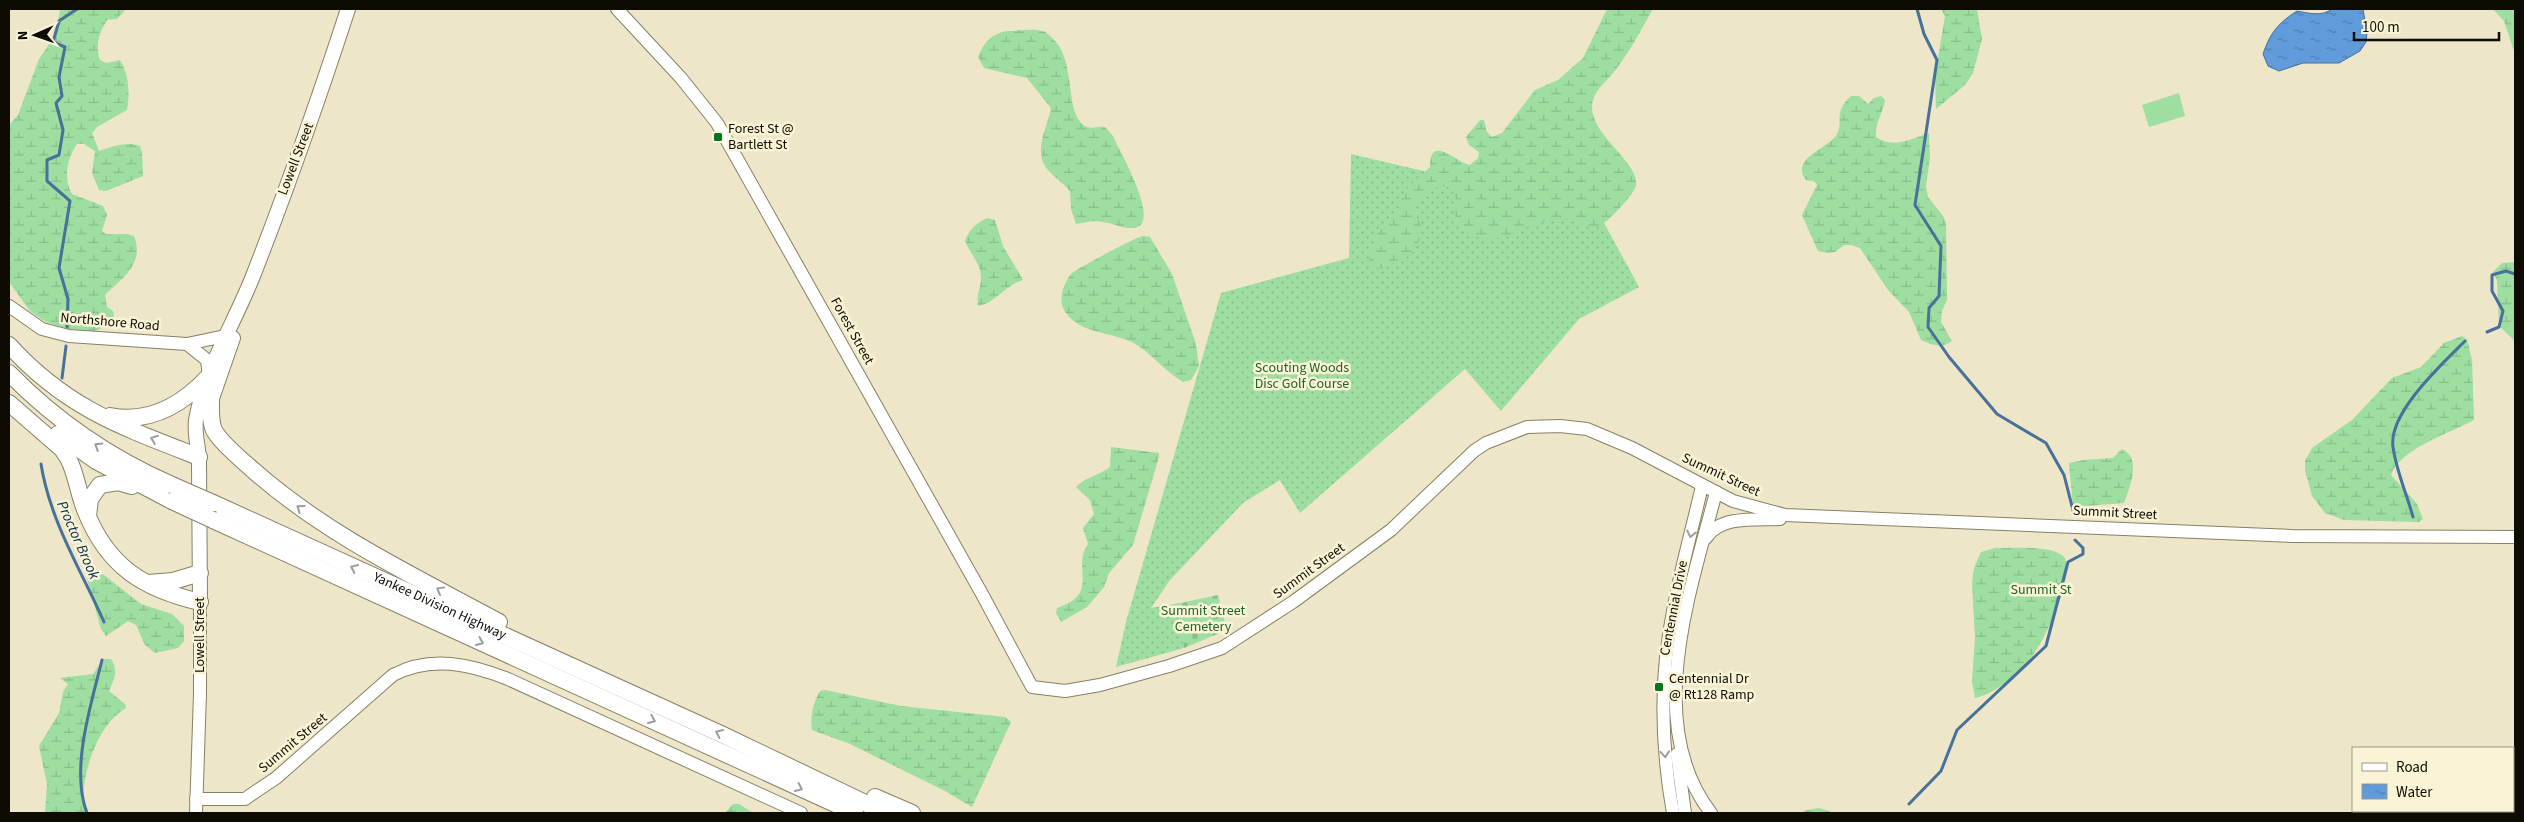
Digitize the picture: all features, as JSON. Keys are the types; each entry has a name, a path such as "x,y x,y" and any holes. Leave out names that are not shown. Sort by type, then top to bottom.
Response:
{"highway":[{"path":"9,345 47,383 95,414 199,457"},
{"name":"Yankee Division Highway","path":"9,373 46,408 90,441 120,460 622,688 763,753 886,813"},
{"path":"95,414 123,418 159,412 185,400 209,376"},
{"name":"Yankee Division Highway","path":"9,392 80,451 126,478 172,501 855,813"},
{"path":"211,402 212,422 219,437 266,481 308,514 337,533 622,688"},
{"path":"9,403 62,449 68,458 88,518 101,543 111,556 131,574 164,592 200,602"},
{"path":"88,518 90,499 94,491 100,485 108,482 130,485 172,501"},
{"path":"148,583 173,581 200,573"},
{"path":"763,753 912,813"}],"main road":[{"name":"Lowell Street","path":"200,602 199,457 196,420 209,376 225,336 240,308 309,124 348,9"},
{"name":"Lowell Street","path":"199,457 211,402 237,327 240,308"}],"street":[{"name":"Forest Street","path":"616,9 718,123 919,480 1032,687"},
{"name":"Northshore Road","path":"9,306 42,329 69,336 187,344 225,336"},
{"path":"187,344 207,360 209,376"},
{"name":"Summit Street","path":"1032,687 1065,690 1100,684 1169,666 1222,648 1294,602 1391,530 1474,451 1513,432 1543,426 1587,429 1632,448 1716,492 1766,511 1812,517 2016,523 2292,536 2515,537"},
{"name":"Centennial Drive","path":"1673,813 1668,784 1664,710 1668,644 1702,486"},
{"name":"Centennial Drive","path":"1712,813 1687,768 1676,724 1676,698 1680,647 1716,492"},
{"path":"1704,542 1717,526 1726,523 1812,517"},
{"name":"Lowell Street","path":"196,813 200,694 200,602"},
{"name":"Summit Street","path":"196,799 245,799 276,778 393,675 413,666 442,663 474,667 495,674 800,813"},
{"path":"1676,724 1677,754 1685,813"},
{"path":"1667,813 1668,784"}],"green space":[{"path":"60,9 126,9 117,19 107,20 100,34 98,49 100,60 106,63 120,60 123,66 128,84 127,110 97,127 92,133 99,151 129,144 140,146 142,152 143,176 106,191 99,190 92,173 95,151 84,144 77,144 67,169 69,188 72,194 103,206 107,215 102,231 106,234 134,236 137,246 134,262 130,270 105,295 107,307 113,311 114,316 110,325 94,331 69,329 46,322 30,311 9,282 9,125 18,115 39,59 56,34"},
{"path":"1607,9 1653,9 1624,58 1599,89 1593,100 1592,112 1596,123 1635,175 1636,185 1631,195 1620,208 1602,225 1594,228 1588,227 1574,219 1559,218 1544,221 1503,236 1483,238 1472,235 1462,228 1456,219 1456,197 1452,189 1446,186 1440,187 1426,192 1412,208 1421,225 1419,241 1413,252 1384,268 1374,269 1369,264 1369,252 1380,228 1395,211 1408,187 1430,167 1431,157 1434,152 1445,153 1470,165 1478,158 1479,152 1469,145 1466,137 1480,120 1484,120 1487,132 1492,137 1502,133 1535,90 1558,80 1583,58"},
{"path":"1941,9 1977,9 1982,39 1973,73 1965,85 1936,109 1935,76 1945,16"},
{"path":"2493,9 2515,9 2515,54 2504,21"},
{"path":"1007,31 1043,31 1060,47 1065,59 1072,99 1079,121 1091,128 1105,127 1113,136 1142,202 1144,215 1141,224 1129,228 1100,221 1076,224 1071,209 1070,191 1047,169 1041,154 1042,139 1051,108 1027,78 984,68 978,57 983,47 992,37"},
{"path":"2179,93 2185,116 2149,127 2142,105"},
{"path":"1851,96 1859,96 1868,104 1874,98 1881,96 1885,100 1876,132 1876,137 1882,141 1902,142 1929,133 1930,158 1926,186 1928,197 1943,216 1946,223 1947,300 1942,311 1941,322 1952,341 1944,345 1933,345 1921,340 1909,312 1888,290 1860,248 1844,245 1835,252 1818,251 1802,215 1817,185 1814,181 1806,180 1802,173 1802,167 1811,156 1835,137 1838,132 1840,113 1845,102"},
{"name":"Scouting Woods Disc Golf Course","path":"1351,154 1598,212 1639,287 1579,319 1501,411 1465,369 1300,513 1280,480 1243,503 1170,580 1151,608 1180,603 1184,648 1116,667 1126,622 1221,293 1349,258"},
{"path":"987,218 995,220 1003,246 1023,280 1017,282 990,301 978,306 981,273 965,241 973,227"},
{"path":"1142,236 1150,237 1172,274 1196,344 1199,366 1191,380 1183,382 1132,342 1080,325 1072,320 1063,309 1062,293 1071,274 1105,254"},
{"path":"2515,262 2514,340 2499,326 2497,281 2493,272 2502,263"},
{"path":"2462,336 2467,339 2472,360 2474,420 2415,450 2396,466 2391,475 2417,504 2423,519 2419,522 2344,520 2325,513 2312,496 2305,470 2305,461 2312,448 2352,420 2392,378 2421,367 2444,343"},
{"path":"1111,447 1159,453 1159,457 1133,545 1109,573 1104,587 1087,607 1061,622 1056,613 1057,608 1070,602 1078,595 1082,588 1082,562 1088,544 1083,528 1094,514 1090,500 1076,487 1083,481 1110,467"},
{"path":"2122,449 2132,459 2133,466 2133,473 2124,503 2073,507 2069,463 2113,458"},
{"name":"Summit St","path":"1995,548 2030,548 2057,552 2063,556 2066,564 2066,576 2058,606 2033,655 1999,687 1983,696 1975,698 1972,682 1975,638 1972,583 1974,568 1981,552"},
{"path":"89,568 95,568 141,604 172,614 184,626 184,641 178,648 155,653 145,645 136,625 128,621 106,636 101,629 86,575"},
{"name":"Summit Street Cemetery","path":"1218,595 1227,630 1184,648 1180,603"},
{"path":"103,659 111,659 115,667 113,683 109,691 125,704 126,708 109,723 92,753 83,789 88,813 45,813 47,784 39,746 59,713 63,692 68,684 60,678 93,674"},
{"path":"825,690 901,706 1005,717 1011,722 972,807 943,790 850,744 812,730 811,719 814,705 820,691"},
{"path":"733,804 739,804 753,813 725,813"},
{"path":"1819,808 1834,813 1801,813 1807,810"}],"water":[{"path":"2332,9 2363,9 2367,33 2366,42 2360,51 2339,63 2303,63 2279,71 2268,66 2263,54 2272,34 2285,20 2297,11 2319,14"}],"waterway":[{"name":"Proctor Brook","path":"67,327 68,299 59,268 70,201 47,181 47,160 59,155 63,130 56,103 62,96 59,77 65,47 53,42 59,21 77,9"},
{"path":"1917,9 1924,34 1937,60 1915,205 1941,246 1939,296 1929,308 1928,327 1949,357 1997,414 2046,443 2064,475 2074,514"},
{"path":"2487,332 2499,327 2503,311 2492,291 2492,275 2506,271 2515,274"},
{"path":"2413,517 2394,456 2394,434 2399,419 2408,404 2431,375 2465,341"},
{"name":"Proctor Brook","path":"62,378 66,346"},
{"name":"Proctor Brook","path":"41,464 51,505 67,545 104,622"},
{"path":"1909,804 1941,771 1957,730 2046,646 2068,562 2083,554 2083,548 2075,540"},
{"name":"Proctor Brook","path":"87,813 82,796 81,757 88,717 102,660"}],"place":[{"name":"Forest St @ Bartlett St","path":"718,137"},
{"name":"Centennial Dr @ Rt128 Ramp","path":"1659,687"}]}
